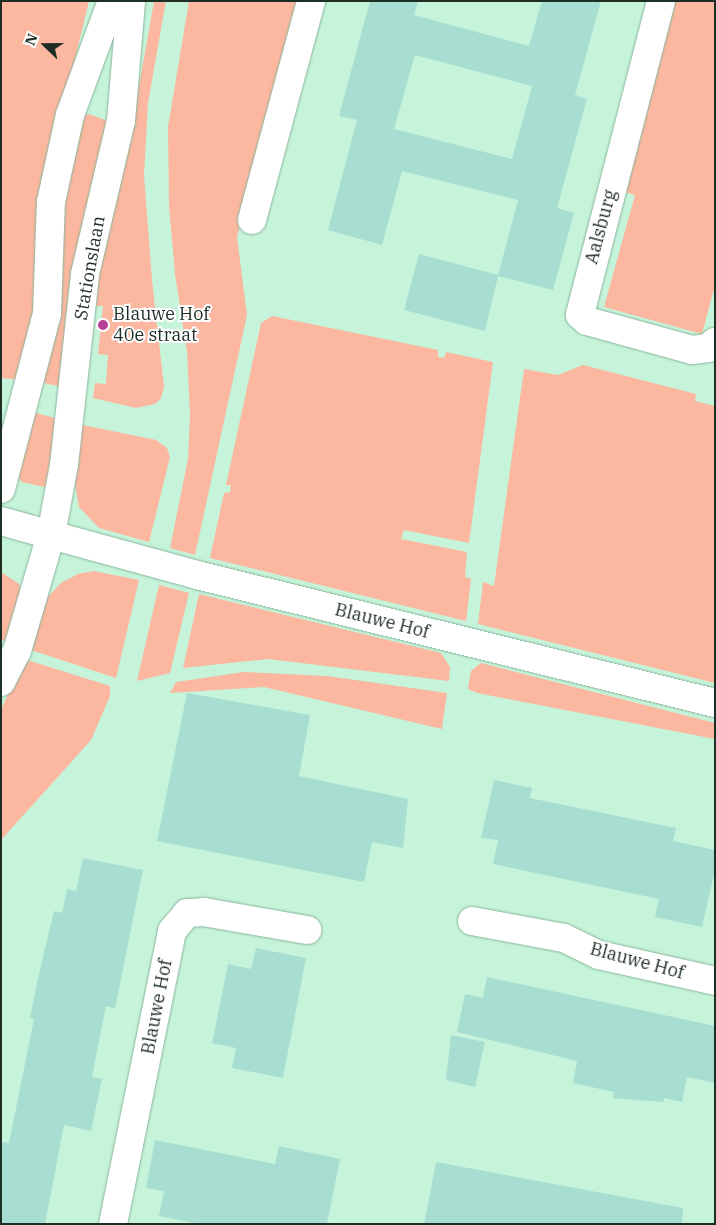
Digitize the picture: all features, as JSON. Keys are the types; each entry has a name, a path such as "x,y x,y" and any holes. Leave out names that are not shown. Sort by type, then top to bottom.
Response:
{"street":[{"name":"Stationslaan","path":"1,489 46,314 51,202 68,125 112,1"},
{"name":"Stationslaan","path":"1,682 17,651 51,534 64,466 86,274 121,121 131,1"},
{"path":"252,220 311,1"},
{"name":"Aalsburg","path":"661,1 580,315 587,321 692,350 708,348 715,342"},
{"path":"1,521 51,534"},
{"name":"Blauwe Hof","path":"51,534 197,575 715,703"},
{"name":"Blauwe Hof","path":"113,1224 172,931 187,914 204,912 307,930"},
{"name":"Blauwe Hof","path":"472,921 564,938 599,955 715,981"}],"shaded area":[{"path":"1,1 89,1 67,92 36,310 20,380 1,378"},
{"path":"154,1 166,1 148,103 144,175 152,280 164,387 161,398 155,404 136,408 93,398 95,383 106,384 108,355 98,354 103,306 91,306 134,115"},
{"path":"189,1 297,1 237,237 247,315 195,555 170,548 188,459 190,414 187,352 175,274 169,206 168,127"},
{"path":"669,1 715,1 715,285 702,334 604,307 635,195 618,190"},
{"path":"89,114 108,121 63,387 39,382 61,207 84,116"},
{"path":"272,316 438,350 438,357 444,358 446,352 493,362 469,543 404,530 401,539 467,552 465,577 471,579 466,621 210,558 224,493 230,492 231,485 226,485 261,323"},
{"path":"583,365 696,394 695,401 715,406 715,683 478,624 483,582 494,586 524,369 558,375"},
{"path":"32,412 59,419 51,485 44,487 22,482 16,474"},
{"path":"78,424 156,440 167,448 170,457 149,542 99,528 79,507 73,473"},
{"path":"94,571 139,580 116,678 28,649 48,597 61,583 78,574"},
{"path":"1,572 19,584 22,593 6,641 1,640"},
{"path":"159,585 189,593 170,673 137,681"},
{"path":"199,594 441,653 450,667 449,681 268,659 183,668"},
{"path":"24,659 110,686 110,696 91,740 1,840 1,710"},
{"path":"481,663 715,723 715,739 477,693 468,689 471,671"},
{"path":"244,672 327,676 447,693 442,729 264,687 170,693 176,682"}],"building":[{"path":"370,1 418,1 414,15 529,46 542,1 601,1 575,95 587,99 557,208 574,213 553,290 498,276 485,331 404,310 419,254 498,275 518,200 402,171 382,245 328,230 357,120 339,116","holes":["415,55 532,86 512,159 394,129"]},
{"path":"187,693 310,715 299,776 408,799 403,848 372,842 364,882 157,841"},
{"path":"494,780 532,788 530,798 676,828 673,841 715,850 715,870 702,927 655,917 659,899 493,864 498,840 481,838"},
{"path":"83,858 143,870 115,1008 106,1006 92,1077 102,1079 91,1131 64,1125 45,1224 1,1224 1,1142 9,1143 34,1019 30,1018 54,911 62,913 67,889 76,891"},
{"path":"256,948 306,958 283,1078 232,1068 236,1048 212,1043 228,964 251,969"},
{"path":"487,977 715,1026 715,1083 687,1077 682,1102 664,1098 664,1102 613,1098 614,1092 573,1083 577,1061 457,1032 465,994 483,998"},
{"path":"451,1035 485,1042 475,1087 446,1080"},
{"path":"155,1140 275,1164 279,1146 340,1159 327,1224 200,1224 159,1216 164,1191 146,1188"},
{"path":"436,1162 683,1208 682,1224 424,1224"}],"place":[{"name":"Blauwe Hof 40e straat","path":"103,325"}]}
